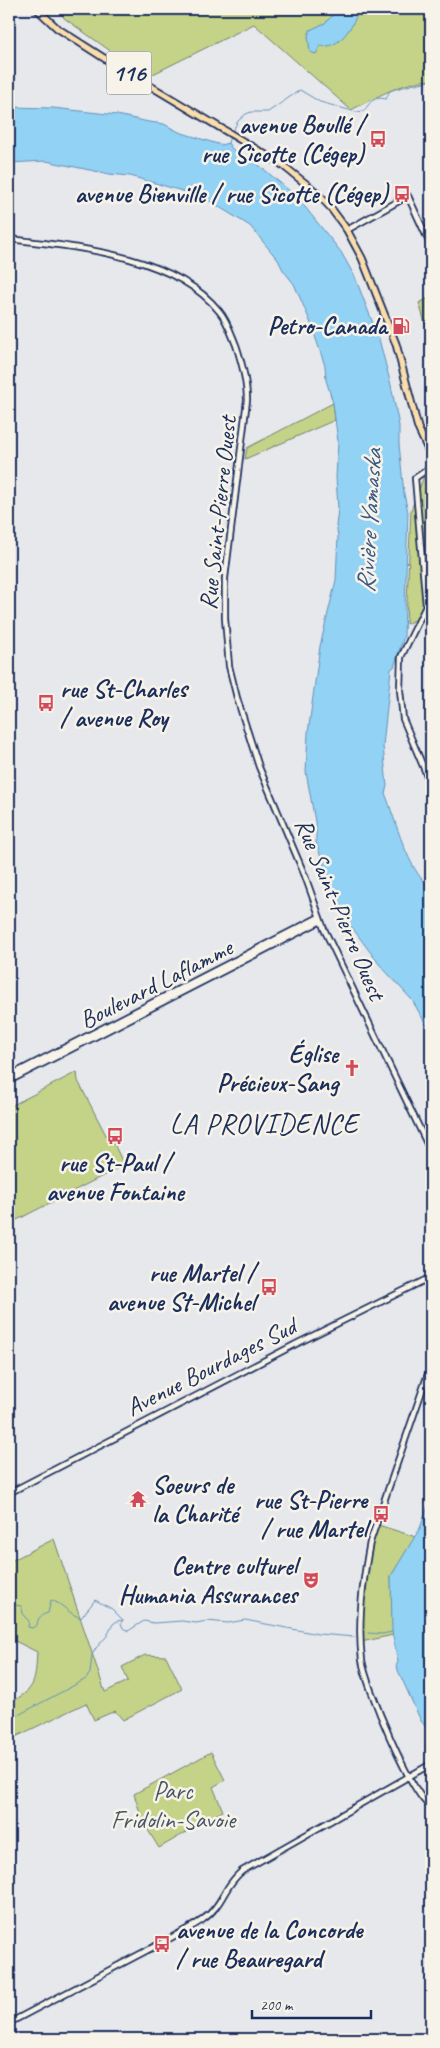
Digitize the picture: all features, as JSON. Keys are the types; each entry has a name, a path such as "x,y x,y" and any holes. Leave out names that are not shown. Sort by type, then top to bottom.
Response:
{"main road":[{"name":"116","path":"37,9 57,28 281,164 315,191 347,230 362,258 396,344 418,428 431,456"}],"street":[{"path":"347,230 408,196 431,246"},
{"name":"Rue Saint-Pierre Ouest","path":"9,239 93,250 176,275 205,295 220,312 230,330 245,375 247,406 225,578 225,618 229,666 259,767 305,876 320,919 431,1152"},
{"path":"431,467 415,478 426,606 401,657 400,690 403,718 431,786"},
{"name":"Boulevard Laflamme","path":"9,1076 320,919"},
{"name":"Boulevard Laflamme","path":"9,1081 320,919"},
{"name":"Avenue Bourdages Sud","path":"9,1492 296,1344 431,1277"},
{"path":"431,1365 370,1542 366,1564 360,1636 362,1662 394,1747 418,1792 431,1807"},
{"path":"9,2023 205,1919 219,1903 232,1879 242,1871 431,1764"}],"green space":[{"path":"59,9 431,9 431,80 400,87 351,110 254,24 147,77 64,18"},
{"path":"431,297 431,343 419,303"},
{"path":"333,403 335,420 245,459 247,448"},
{"path":"426,471 431,477 431,613 406,624 411,510"},
{"path":"77,1072 78,1081 124,1165 9,1224 9,1107"},
{"path":"375,1524 416,1537 391,1576 393,1635 361,1642 364,1585"},
{"path":"54,1539 105,1692 128,1681 122,1667 145,1655 166,1656 182,1689 123,1720 115,1711 94,1720 86,1703 9,1740 9,1703 25,1693 33,1683 37,1652 9,1638 9,1562"},
{"name":"Parc Fridolin-Savoie","path":"211,1752 225,1780 213,1787 223,1811 159,1848 143,1822 134,1794"}],"water":[{"path":"357,9 358,12 353,24 344,36 333,44 320,46 316,54 310,52 308,36 310,30 325,23 334,14"},
{"name":"Rivière Yamaska","path":"9,107 53,108 117,115 164,124 179,132 221,145 228,143 232,149 260,166 297,197 341,252 355,277 379,339 391,385 399,426 404,494 408,512 404,636 394,667 391,669 383,746 387,786 385,793 409,857 415,869 431,888 431,1033 412,1000 379,964 345,918 333,896 331,884 316,843 316,827 306,772 308,733 320,646 336,580 338,442 333,403 326,380 325,366 310,321 294,284 278,260 250,226 203,197 130,176 109,174 46,161 9,163"},
{"path":"431,1498 431,1734 421,1721 396,1666 398,1662 392,1632 391,1576 420,1528"}],"waterway":[{"path":"232,132 238,121 246,114 251,112 268,112 300,90 320,102 356,112 364,111 370,102 375,99 386,99 390,91 431,81"},
{"path":"228,143 230,136"},
{"path":"9,1608 16,1605 21,1606 24,1616 29,1621 28,1627 32,1628 37,1625 40,1617 48,1613 51,1600 81,1618 95,1600 112,1609 123,1620 121,1623 123,1628 128,1631 144,1621 154,1623 182,1621 228,1623 245,1620 318,1634 355,1637"},
{"path":"9,1720 86,1679 90,1673 92,1655 96,1648 107,1636 113,1624 123,1620"},
{"path":"368,1633 382,1634 392,1632"}],"place":[{"name":"avenue Boullé / rue Sicotte (Cégep)","path":"378,139"},
{"name":"avenue Bienville / rue Sicotte (Cégep)","path":"402,194"},
{"name":"Petro-Canada","path":"401,326"},
{"name":"rue St-Charles / avenue Roy","path":"46,703"},
{"name":"Église Précieux-Sang","path":"352,1068"},
{"name":"rue St-Paul / avenue Fontaine","path":"115,1136"},
{"name":"rue Martel / avenue St-Michel","path":"269,1287"},
{"name":"Soeurs de la Charité","path":"138,1499"},
{"name":"rue St-Pierre / rue Martel","path":"381,1514"},
{"name":"Centre culturel Humania Assurances","path":"311,1580"},
{"name":"avenue de la Concorde / rue Beauregard","path":"162,1944"}],"district":[{"name":"LA PROVIDENCE","path":"264,1123"}]}
